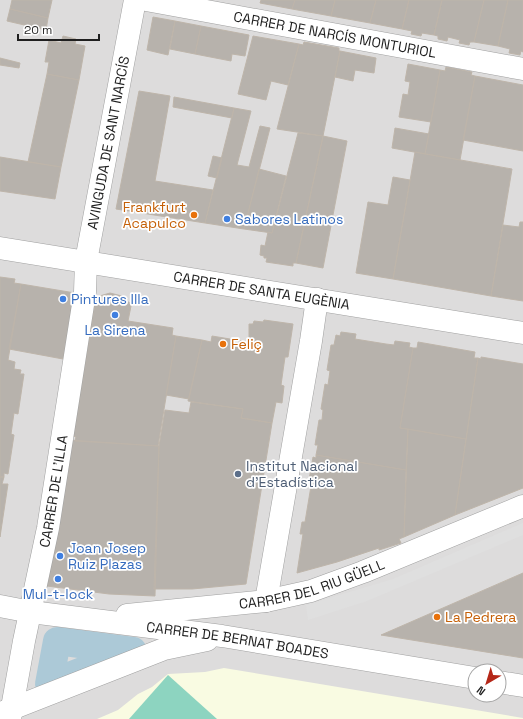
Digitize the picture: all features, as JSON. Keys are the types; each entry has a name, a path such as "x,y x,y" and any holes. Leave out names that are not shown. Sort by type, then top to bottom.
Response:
{"street":[{"name":"AVINGUDA DE SANT NARCÍS","path":"86,261 135,0"},
{"name":"CARRER DE NARCÍS MONTURIOL","path":"146,0 523,69"},
{"name":"CARRER DE SANTA EUGÈNIA","path":"0,248 523,333"},
{"name":"CARRER DE L'ILLA","path":"7,714 31,612 48,528 86,292 86,261"},
{"path":"266,601 317,299"},
{"name":"CARRER DEL RIU GÜELL","path":"89,619 266,601 311,591 363,572 523,506"},
{"name":"CARRER DE BERNAT BOADES","path":"0,606 31,612 222,636 467,677"},
{"path":"7,714 164,649 222,636"},
{"path":"507,683 523,686"}],"shaded area":[{"path":"0,0 523,0 523,719 0,719"},
{"path":"523,523 523,535 367,601 308,620 306,605 393,579"},
{"path":"224,668 523,719 97,719 118,710 138,694 152,687 168,674 205,672"}],"green space":[{"path":"168,675 217,719 129,719"}],"building":[{"path":"12,0 52,0 48,18 10,9"},
{"path":"261,0 295,0 292,9 260,3"},
{"path":"295,0 335,0 331,16 292,9"},
{"path":"335,0 376,0 370,23 331,16"},
{"path":"376,0 409,0 402,29 370,23"},
{"path":"409,0 442,0 434,35 422,33 421,36 411,34 412,31 402,29"},
{"path":"442,0 484,0 474,42 470,42 469,45 459,43 460,40 448,37 447,41 438,39 438,36 434,35"},
{"path":"484,0 508,0 498,46 474,42"},
{"path":"508,0 523,0 523,52 521,51 520,55 509,53 510,49 498,46"},
{"path":"10,9 48,18 46,30 7,21"},
{"path":"153,17 175,21 168,55 147,50"},
{"path":"175,21 201,26 195,54 170,49"},
{"path":"201,26 249,35 245,56 232,54 231,61 195,54"},
{"path":"63,36 76,39 75,44 85,46 79,80 47,74 49,62 45,62 49,40 61,43"},
{"path":"253,36 299,44 288,85 271,81 266,100 238,94"},
{"path":"304,42 339,48 340,51 323,136 277,129 299,44 303,45"},
{"path":"340,51 376,58 374,73 355,70 353,81 335,77"},
{"path":"0,58 20,63 19,68 0,65"},
{"path":"408,64 440,70 431,122 399,117 403,94 408,95 410,82 405,81"},
{"path":"446,67 472,72 471,75 475,76 460,160 425,154 440,70 445,71"},
{"path":"47,74 79,80 61,167 28,162"},
{"path":"475,76 523,85 523,151 463,140"},
{"path":"139,91 170,96 155,181 213,190 205,223 116,209"},
{"path":"174,97 234,108 232,118 173,107"},
{"path":"234,108 251,111 237,165 249,167 260,126 270,128 244,229 205,223"},
{"path":"395,128 429,134 425,154 392,148"},
{"path":"298,133 323,136 296,263 293,263 293,266 266,262 267,258 260,255 261,245 265,246 268,232 272,233"},
{"path":"323,136 347,141 323,268 296,263"},
{"path":"415,152 512,169 491,296 393,279"},
{"path":"213,156 222,158 217,178 208,176"},
{"path":"0,157 61,167 55,199 0,191"},
{"path":"259,169 286,176 272,233 244,229"},
{"path":"393,177 410,180 393,279 356,273 368,202 388,205"},
{"path":"520,222 523,222 523,301 491,296 503,225 519,227"},
{"path":"0,277 15,279 14,283 21,284 8,360 15,362 14,369 21,370 20,374 24,374 18,414 14,413 11,434 14,435 8,474 4,473 4,477 0,477"},
{"path":"21,284 75,293 63,359 9,349"},
{"path":"110,293 122,296 127,299 127,302 129,302 131,306 128,321 173,328 172,335 176,336 158,446 75,441 76,437 73,436 96,297"},
{"path":"264,320 293,324 288,357 285,357 281,385 284,386 282,403 276,402 272,423 241,418 243,409 188,401 202,340 211,342 212,336 242,341 241,347 251,348 252,344 249,342 249,324 253,324 254,321 263,322"},
{"path":"341,332 356,334 355,339 386,344 394,345 395,341 410,343 409,347 413,348 400,428 408,429 406,470 316,455 318,445 315,445 319,420 322,420 323,410 321,409 325,384 328,385 330,371 327,370 331,345 334,345 336,335 340,336"},
{"path":"176,336 202,340 189,399 166,395"},
{"path":"418,342 475,352 474,358 478,358 466,439 400,428 413,348 417,348"},
{"path":"481,357 523,364 523,488 455,515 478,358 481,359"},
{"path":"191,402 243,409 241,418 272,423 246,584 192,589 154,589 159,446 165,410 189,413"},
{"path":"408,429 466,439 455,515 404,537"},
{"path":"69,440 159,446 155,596 109,594 47,586"},
{"path":"316,455 406,470 404,537 399,539 401,543 379,550 379,548 297,573 303,534 300,534 302,522 305,522 312,480 309,480 313,457 316,458"},
{"path":"0,477 4,477 2,484 8,484 0,537"},
{"path":"523,573 523,658 381,635"}],"waterway":[{"path":"57,641 133,651 49,684 57,641"}],"place":[{"name":"Frankfurt Acapulco","path":"194,215"},
{"name":"Sabores Latinos","path":"227,219"},
{"name":"Pintures Illa","path":"63,299"},
{"name":"La Sirena","path":"115,315"},
{"name":"Feliç","path":"223,344"},
{"name":"Institut Nacional d'Estadística","path":"238,474"},
{"name":"Joan Josep Ruiz Plazas","path":"60,556"},
{"name":"Mul-t-lock","path":"58,579"},
{"name":"La Pedrera","path":"437,617"}]}
